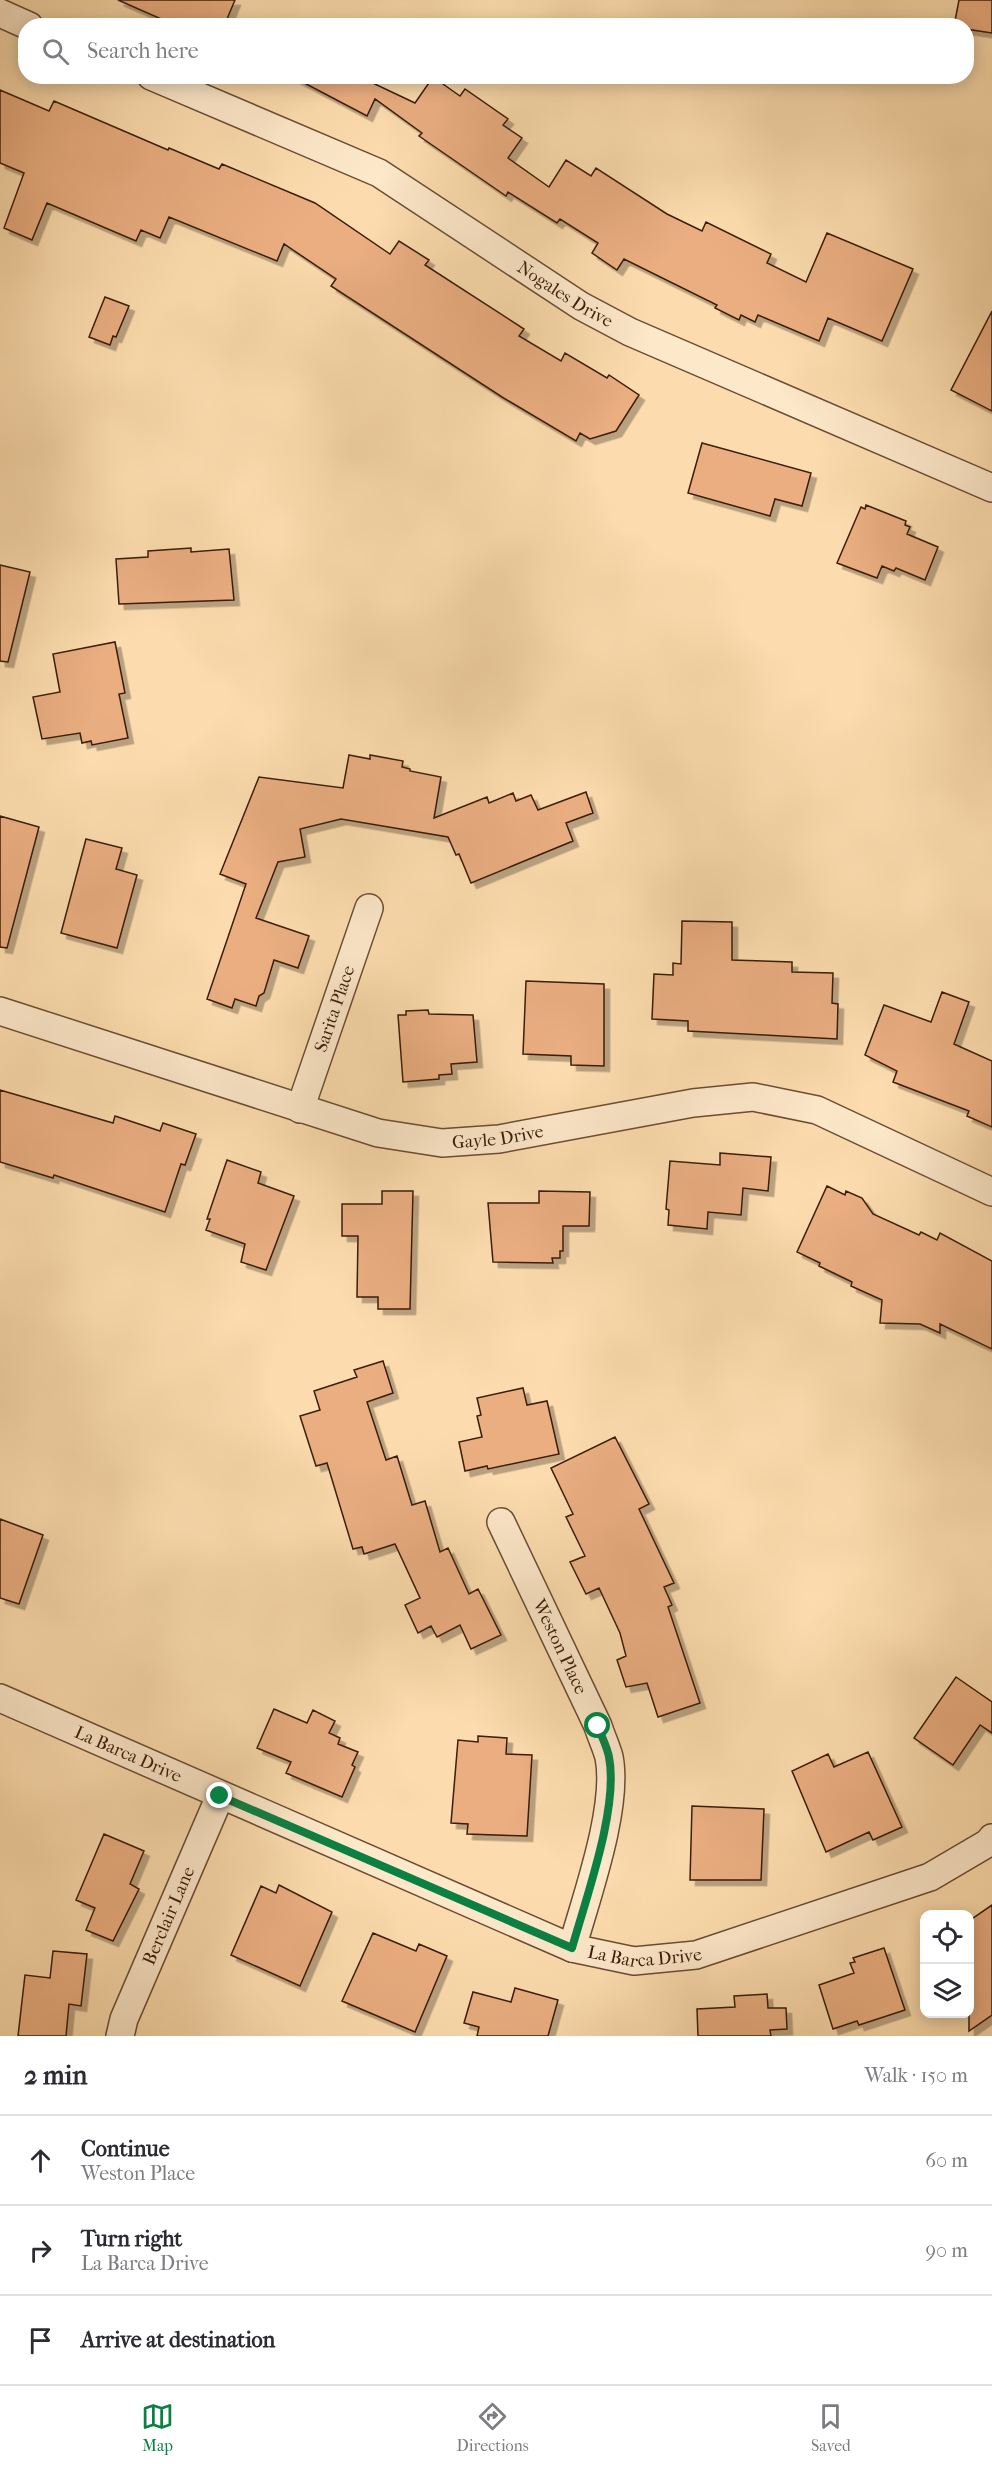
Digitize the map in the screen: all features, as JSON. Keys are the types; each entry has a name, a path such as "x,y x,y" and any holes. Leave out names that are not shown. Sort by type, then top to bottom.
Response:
{"street":[{"path":"0,13 18,21"},
{"name":"Nogales Drive","path":"169,84 380,172 581,306 630,332 992,488"},
{"name":"Sarita Place","path":"300,1110 369,908"},
{"name":"Gayle Drive","path":"0,1011 300,1110 378,1133 442,1143 499,1139 693,1103 753,1098 817,1110 992,1192"},
{"name":"Weston Place","path":"501,1522 593,1716 609,1757 609,1796 598,1860 572,1948"},
{"name":"La Barca Drive","path":"0,1698 572,1948 634,1961 696,1955 930,1877 988,1844 992,1838"},
{"name":"Berclair Lane","path":"120,2036 124,2019 220,1796"}],"building":[{"path":"118,0 235,0 227,18 159,18"},
{"path":"959,0 992,0 992,33 974,30 974,18 956,18"},
{"path":"306,84 375,84 415,103 428,84 443,84 460,96 465,89 508,119 503,125 522,138 508,158 549,187 566,160 591,176 596,168 667,214 702,231 706,222 771,254 767,263 806,282 827,233 913,269 882,341 828,318 819,341 758,315 755,322 741,315 739,320 715,308 717,305 624,259 617,270 592,253 598,243 560,219 557,223 508,192 506,196 419,136 422,133 375,99 367,116"},
{"path":"0,90 49,111 54,101 168,150 169,148 219,169 222,164 315,203 390,254 399,241 429,260 425,265 524,329 519,336 561,361 565,353 607,378 609,375 639,395 616,431 590,439 580,433 576,441 502,397 331,286 336,279 284,244 277,261 169,217 160,238 141,230 136,241 47,203 32,240 4,228 24,173 0,163"},
{"path":"105,297 129,306 116,337 113,336 110,345 89,337"},
{"path":"992,311 992,411 951,390"},
{"path":"702,443 811,473 802,506 775,499 770,516 688,493"},
{"path":"866,505 906,521 905,525 910,527 907,534 938,547 925,580 896,568 894,571 882,566 877,578 837,563 861,507 865,509"},
{"path":"191,548 191,552 229,549 234,600 119,604 116,559 148,557 148,551"},
{"path":"0,565 30,572 8,662 0,661"},
{"path":"115,642 125,693 119,694 128,738 92,745 91,741 82,743 80,733 42,739 33,697 60,692 53,654"},
{"path":"349,755 370,759 370,755 403,761 402,767 410,771 441,777 434,818 487,797 489,803 513,793 516,801 531,795 538,810 586,792 593,813 566,823 573,841 471,883 459,854 456,855 448,837 341,819 300,829 305,857 278,862 256,918 309,936 298,968 274,960 264,993 259,996 256,1006 235,999 232,1008 207,999 246,884 220,874 259,777 343,788"},
{"path":"0,816 39,827 7,948 0,947"},
{"path":"86,839 122,848 116,869 137,875 117,948 61,933"},
{"path":"682,921 732,922 732,960 792,962 792,972 833,973 832,1003 838,1004 837,1039 688,1031 688,1021 652,1019 654,974 673,975 673,963 681,964"},
{"path":"526,981 604,984 604,1066 571,1065 571,1056 523,1054"},
{"path":"942,992 969,1002 954,1044 992,1061 992,1127 967,1116 969,1111 893,1082 897,1071 865,1055 884,1005 931,1022"},
{"path":"428,1010 429,1014 473,1015 477,1062 451,1064 452,1074 439,1075 439,1079 403,1082 398,1015 406,1015 406,1011"},
{"path":"0,1090 113,1123 115,1116 160,1131 163,1123 196,1134 185,1165 181,1164 165,1212 54,1175 53,1178 0,1162"},
{"path":"720,1153 771,1157 768,1191 743,1188 741,1215 708,1212 707,1229 668,1225 669,1210 666,1209 670,1161 720,1165"},
{"path":"227,1160 261,1172 258,1183 294,1196 266,1270 241,1262 245,1244 206,1230 210,1219 207,1219"},
{"path":"827,1186 845,1195 846,1191 862,1198 873,1214 919,1235 921,1232 937,1240 940,1233 992,1261 992,1349 940,1324 940,1333 920,1324 880,1323 882,1300 851,1286 852,1282 797,1252"},
{"path":"382,1191 413,1191 410,1309 378,1309 378,1297 357,1297 358,1236 342,1236 342,1204 382,1204"},
{"path":"539,1191 590,1192 589,1226 563,1226 563,1251 560,1251 560,1258 552,1258 553,1263 493,1262 488,1203 539,1203"},
{"path":"383,1361 393,1393 367,1402 386,1460 397,1456 412,1505 425,1501 440,1552 448,1548 469,1594 478,1589 501,1635 471,1649 460,1625 437,1637 431,1626 418,1633 405,1605 420,1598 395,1544 364,1554 362,1547 353,1549 327,1463 316,1466 300,1416 320,1410 314,1391 357,1377 354,1370"},
{"path":"523,1388 527,1405 547,1401 559,1454 488,1469 487,1466 465,1471 459,1442 482,1437 477,1416 481,1415 477,1398"},
{"path":"615,1437 649,1504 639,1509 674,1583 664,1587 672,1605 668,1607 700,1703 658,1717 647,1683 626,1687 617,1660 626,1656 620,1633 599,1588 586,1594 570,1562 585,1556 566,1517 573,1514 551,1468"},
{"path":"0,1519 43,1535 19,1604 0,1598"},
{"path":"956,1677 992,1702 992,1733 980,1725 953,1765 914,1738"},
{"path":"274,1709 307,1723 313,1710 335,1721 329,1733 340,1738 338,1744 358,1752 352,1765 355,1767 342,1797 286,1773 291,1762 257,1748"},
{"path":"478,1736 507,1738 506,1754 532,1755 527,1836 467,1834 468,1824 451,1823 458,1740 478,1742"},
{"path":"868,1752 902,1827 873,1840 869,1832 826,1852 792,1771 828,1754 834,1767"},
{"path":"692,1806 764,1809 761,1880 690,1880"},
{"path":"104,1834 144,1851 130,1884 139,1889 113,1941 86,1930 95,1908 76,1900"},
{"path":"279,1885 332,1912 300,1986 231,1955 261,1886 276,1893"},
{"path":"992,1905 992,2015 969,2031 969,2018 974,2018 974,1918"},
{"path":"373,1933 416,1951 419,1944 447,1956 415,2032 342,2001"},
{"path":"884,1948 905,2010 859,2025 857,2021 833,2029 819,1985 854,1973 850,1963 855,1962 853,1958"},
{"path":"53,1951 87,1954 81,2006 69,2004 66,2036 18,2036 25,1975 50,1978"},
{"path":"515,1988 558,2000 548,2036 477,2036 479,2027 464,2023 473,1992 511,2002"},
{"path":"767,1994 768,2008 786,2008 787,2029 770,2030 771,2036 698,2036 697,2009 735,2007 734,1996"}],"route":[{"path":"220,1796 572,1948 598,1860 609,1796 609,1757 598,1726"}]}
